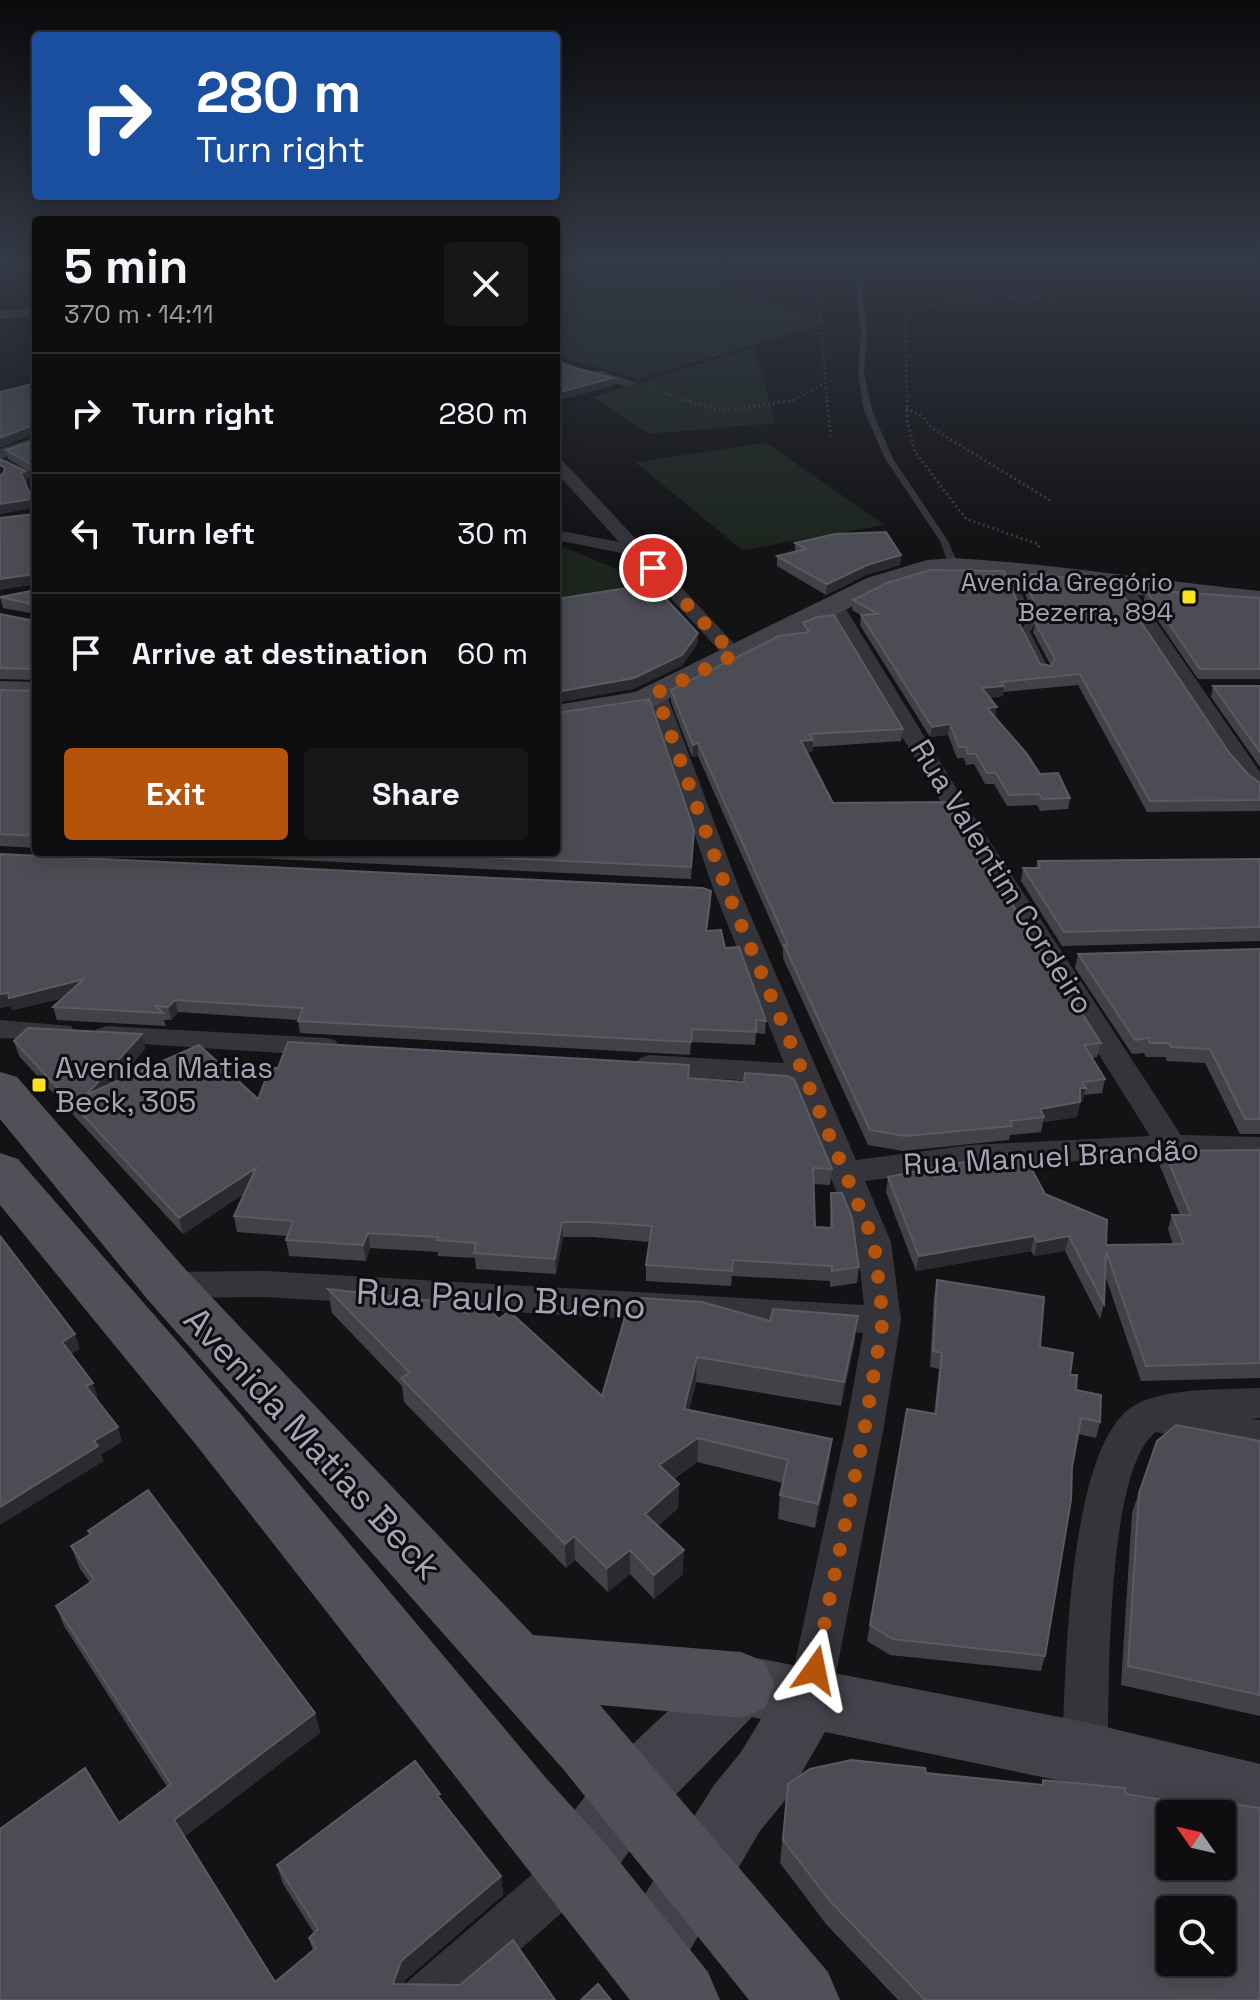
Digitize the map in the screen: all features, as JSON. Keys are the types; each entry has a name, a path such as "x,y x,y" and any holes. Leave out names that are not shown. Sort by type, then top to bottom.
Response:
{"main road":[{"name":"Avenida Matias Beck","path":"0,1088 167,1285 588,1744 800,2000"},
{"name":"Avenida Matias Beck","path":"0,1171 218,1429 663,1978"},
{"path":"519,1666 741,1685"}],"street":[{"path":"560,364 584,375 602,375 630,383"},
{"path":"0,454 32,443"},
{"path":"560,467 734,655"},
{"path":"560,536 635,550"},
{"path":"560,713 628,704 656,693 876,584 906,573 954,566 1006,569 1121,585 1260,599"},
{"path":"1121,585 1233,752 1260,787"},
{"name":"Rua Valentim Cordeiro","path":"834,606 960,814 1172,1146"},
{"path":"1192,688 1219,687"},
{"path":"560,696 625,688 656,693"},
{"path":"0,690 32,691"},
{"path":"656,693 727,891 874,1242 883,1320 864,1432 809,1699 764,1775 737,1808 694,1875 663,1978"},
{"path":"0,707 32,708"},
{"path":"696,890 727,891"},
{"path":"1053,957 1084,955"},
{"path":"0,1029 347,1048"},
{"path":"615,1063 805,1074"},
{"name":"Rua Manuel Brandão","path":"843,1173 970,1156 1172,1146 1260,1148"},
{"name":"Rua Paulo Bueno","path":"167,1285 265,1284 883,1320"},
{"path":"1085,1754 1090,1615 1100,1530 1116,1457 1132,1428 1150,1415 1174,1407 1260,1403"},
{"path":"1150,1415 1260,1436"},
{"path":"425,2000 576,1868 629,1796 741,1685 1085,1754 1260,1797"}],"lane":[{"path":"862,353 861,373 868,410 888,457 944,541 954,566"},
{"path":"0,461 32,477"},
{"path":"1006,569 1030,624 1025,632 1045,671"}],"path":[{"path":"823,353 831,436"},
{"path":"905,353 906,408 915,452 966,519 1038,544 1043,558"},
{"path":"630,383 723,411 794,400 825,383"},
{"path":"906,408 923,417 932,428 1051,501"}],"shaded area":[{"path":"560,353 725,353 639,379 560,357"},
{"path":"733,353 756,353 776,423 649,434 592,397"},
{"path":"766,443 885,525 742,550 635,462"},
{"path":"560,546 615,568 640,592 560,604"}],"building":[{"path":"560,364 564,365 613,378 560,392"},
{"path":"32,384 32,425 0,438 0,392"},
{"path":"32,441 32,465 6,450"},
{"path":"0,459 26,471 21,473 32,499 0,504 0,475 5,468 0,465"},
{"path":"32,514 32,574 0,579 0,518"},
{"path":"886,532 901,555 867,565 827,584 777,556 806,549 795,543 835,534"},
{"path":"930,570 1004,571 1023,614 1019,623 1040,664 1051,666 1055,659 1035,622 1039,613 1022,574 1041,574 1118,588 1230,754 1260,783 1260,800 1150,801 1080,674 1001,682 1004,686 982,688 997,707 987,708 1040,774 1058,773 1070,798 1042,799 1039,794 1009,795 996,773 987,773 976,754 968,754 966,747 959,747 950,724 932,727 861,615 878,614 853,600 887,583"},
{"path":"652,584 698,633 682,655 634,678 560,691 560,598"},
{"path":"1146,590 1260,598 1260,669 1200,669"},
{"path":"32,591 32,604 0,597"},
{"path":"0,614 32,620 32,669 0,668"},
{"path":"834,615 903,729 810,734 813,740 801,741 833,803 947,802 981,868 989,868 1101,1043 1084,1045 1105,1079 1082,1082 1086,1088 1080,1088 1080,1102 1040,1109 1044,1117 1010,1121 1012,1126 905,1136 870,1130 784,945 788,945 698,743 693,745 671,690 779,636 809,632 803,623"},
{"path":"1213,686 1260,686 1260,752"},
{"path":"0,690 32,691 32,836 0,834"},
{"path":"649,699 647,702 650,701 694,830 691,867 461,856 560,856 560,712"},
{"path":"0,854 703,888 711,891 706,931 721,930 725,948 739,947 766,1021 756,1020 756,1032 692,1029 691,1042 298,1021 303,1008 175,1000 168,1007 156,1006 163,1013 53,1007 84,979 9,998 8,993 0,994"},
{"path":"1260,859 1260,927 1064,932 1023,868 1040,868 1038,861"},
{"path":"1260,949 1260,1119 1245,1119 1210,1049 1171,1047 1169,1043 1150,1043 1148,1038 1135,1040 1078,954"},
{"path":"28,1028 142,1034 86,1095 199,1045 258,1099 270,1068 278,1068 288,1042 689,1065 688,1078 744,1082 745,1073 787,1076 794,1079 832,1169 813,1168 815,1227 832,1228 831,1193 842,1193 852,1218 859,1267 832,1271 832,1266 733,1260 732,1271 646,1265 652,1226 592,1222 562,1222 555,1259 474,1253 476,1243 437,1240 438,1237 368,1233 363,1245 286,1240 293,1221 234,1216 256,1168 179,1218 14,1041"},
{"path":"1260,1150 1260,1363 1146,1366 1106,1251 1104,1304 1069,1236 1037,1242 1034,1236 919,1256 888,1177 1023,1153 1045,1194 1107,1220 1106,1245 1184,1244 1172,1215 1191,1215 1164,1151"},
{"path":"0,1236 75,1334 62,1342 93,1383 86,1386 118,1427 94,1441 98,1446 0,1507"},
{"path":"937,1280 1044,1297 1040,1347 1073,1353 1070,1375 1077,1375 1076,1390 1101,1395 1100,1422 1081,1418 1045,1656 893,1639 870,1625 907,1409 936,1414 942,1353 933,1351"},
{"path":"328,1289 443,1302 449,1298 467,1314 483,1304 499,1319 509,1311 602,1396 629,1303 640,1303 641,1298 702,1302 770,1321 773,1309 858,1316 844,1382 697,1357 684,1409 832,1439 818,1504 780,1495 788,1460 698,1438 659,1465 679,1484 645,1514 684,1550 654,1575 630,1550 607,1568 574,1536 565,1544 401,1378 410,1373"},
{"path":"1176,1425 1260,1441 1260,1695 1128,1666 1139,1493 1157,1441"},
{"path":"148,1490 315,1713 174,1820 275,1982 316,1948 309,1938 318,1929 277,1865 415,1761 440,1794 437,1795 501,1876 401,1961 393,1984 460,1985 513,1940 555,2000 0,2000 0,1829 85,1768 119,1823 171,1784 56,1606 94,1580 71,1546"},
{"path":"851,1760 925,1768 926,1773 1043,1785 1043,1780 1125,1788 1126,1794 1163,1800 1156,1800 1156,1880 1236,1880 1236,1805 1260,1808 1260,2000 925,2000 830,1901 783,1840 788,1784 810,1769"},
{"path":"598,1984 611,2000 581,2000"}],"place":[{"name":"Avenida Gregório Bezerra, 894","path":"1189,597"},
{"name":"Avenida Matias Beck, 305","path":"39,1085"}],"route":[{"path":"653,568 734,655 656,693 727,891 874,1242 883,1320 864,1432 815,1670"}]}
